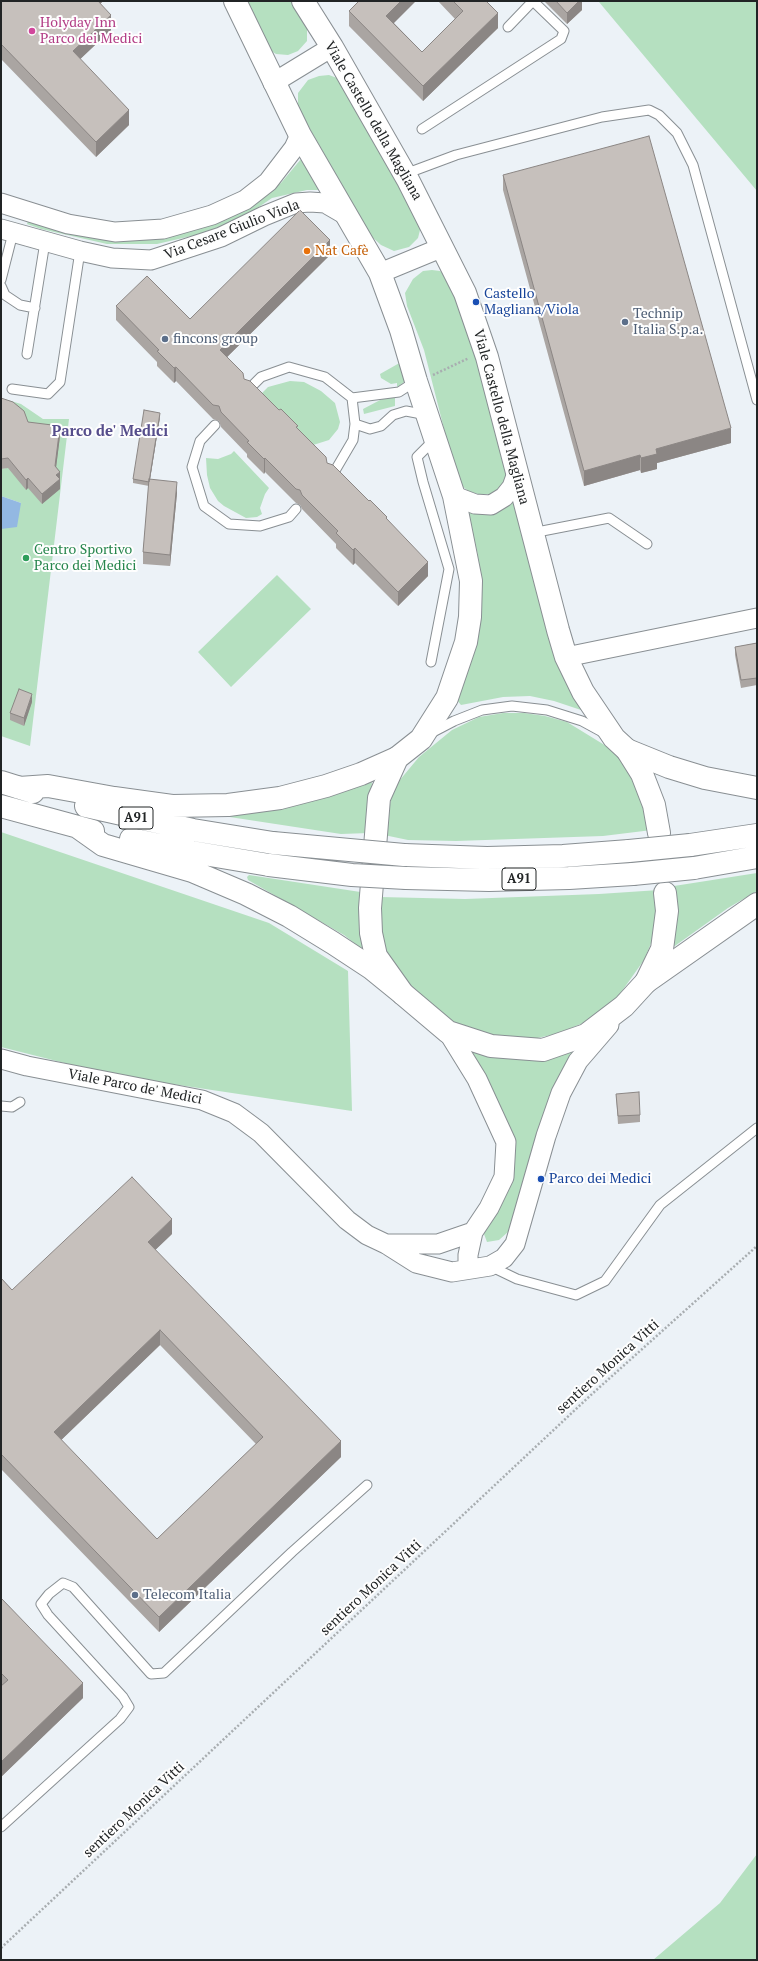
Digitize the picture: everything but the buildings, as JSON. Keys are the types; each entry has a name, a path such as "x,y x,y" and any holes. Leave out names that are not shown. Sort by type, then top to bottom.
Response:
{"main road":[{"path":"10,785 48,786 114,798 172,806 228,805 280,798 326,786 361,774 397,758 421,739 446,698 466,642 470,617 470,581 454,496 415,379 402,330 380,273 344,214 300,134 273,83 235,1"},
{"name":"Viale Castello della Magliana","path":"303,1 332,47 405,174 465,293 487,357 532,533 566,656 583,692 642,774 654,805 659,833"},
{"path":"620,744 669,767 704,778 757,788"},
{"path":"397,758 380,798 370,908 370,933 376,956 403,994"},
{"name":"A91","path":"10,785 114,814 193,830 273,844 404,855 486,858 563,856 690,845 757,835"},
{"name":"A91","path":"1,806 79,828 192,852 269,865 352,875 489,880 569,878 694,868 757,857"},
{"path":"79,828 103,845 192,871 246,894 333,942 371,968 448,1032 491,1046 543,1050 586,1035 624,1006 646,982 757,904"},
{"path":"646,982 662,949 667,911 665,893"}],"street":[{"path":"273,83 332,47"},
{"name":"Via Cesare Giulio Viola","path":"1,203 68,224 115,232 163,229 212,214 245,200 268,182 294,148 300,134"},
{"name":"Via Cesare Giulio Viola","path":"7,231 112,258 151,260 221,237 264,216 296,203 325,203 344,214"},
{"path":"7,231 20,209"},
{"path":"380,273 443,247"},
{"path":"454,496 475,504 491,504 504,497 512,487 517,473"},
{"path":"566,656 757,618"},
{"name":"Viale Parco de' Medici","path":"1,1059 26,1066 202,1100 234,1113 261,1133 347,1220 367,1235 386,1244 416,1264 452,1272 490,1266 504,1258 515,1244 544,1143 561,1093 578,1060 624,1006"},
{"path":"448,1032 477,1079 506,1142 504,1177 489,1208 472,1232 468,1255 468,1270"},
{"name":"Viale Parco de' Medici","path":"386,1244 438,1244 472,1232"}],"lane":[{"path":"422,129 561,39 564,31 533,1 508,27"},
{"path":"405,174 456,155 602,117 649,110 659,115 677,133 693,165 757,400"},
{"path":"1,280 7,231"},
{"path":"27,354 45,242"},
{"path":"12,389 48,394 60,382 80,251"},
{"path":"1,286 5,296 20,305 34,308"},
{"path":"248,390 261,377 288,367 325,377 352,398 399,392 415,379"},
{"path":"330,474 336,469 353,440 355,424 352,398"},
{"path":"355,424 370,429 381,426 393,415 406,411 427,415"},
{"path":"215,425 200,441 192,467 204,506 229,524 260,526 289,517 296,509"},
{"path":"431,662 449,569 417,457 435,439"},
{"path":"532,533 608,518 647,544"},
{"path":"421,739 454,721 482,710 512,706 547,710 582,721 620,744"},
{"path":"1,1106 12,1107 20,1102"},
{"path":"490,1266 517,1279 576,1295 606,1281 660,1205 757,1128"},
{"path":"1,1827 120,1719 129,1707 123,1697 48,1615 41,1604 48,1594 63,1583 73,1587 151,1674 164,1673 292,1552 367,1485"}],"path":[{"path":"415,379 431,376 476,355 487,357"},
{"name":"sentiero Monica Vitti","path":"1,1948 592,1394 757,1246"}],"green space":[{"path":"244,1 295,1 307,22 307,41 298,51 288,55 276,54 268,49"},
{"path":"598,1 757,1 757,191 599,2"},
{"path":"329,75 337,78 346,86 421,226 418,238 409,247 394,251 381,245 371,236 298,108 298,93 308,80 319,76"},
{"path":"301,159 324,190 307,190 272,198 250,213 213,231 157,244 107,244 41,229 27,224 30,216 87,230 206,222 281,183"},
{"path":"423,271 440,271 450,278 474,335 507,477 501,487 493,494 478,494 468,491 460,484 456,476 424,350 407,306 405,293 413,279"},
{"path":"403,361 406,380 403,383 397,387 397,383 391,384 381,378 380,374"},
{"path":"290,381 304,382 321,391 335,403 340,422 338,429 329,440 310,446 259,396 268,387"},
{"path":"395,397 395,406 364,414 363,409 384,398"},
{"name":"Centro Sportivo Parco dei Medici","path":"1,398 21,404 43,419 69,419 30,746 1,736 1,529 21,503 1,496 1,469 11,467 1,409"},
{"path":"234,451 269,488 260,508 262,514 257,517 246,518 224,506 218,501 210,488 207,475 206,458 218,459 231,454"},
{"path":"513,501 584,709 581,710 554,701 530,696 503,697 461,705 456,699 477,642 482,581 477,551 467,509 486,514 494,513"},
{"path":"277,575 311,609 231,687 198,652"},
{"path":"503,713 524,713 545,716 567,722 611,749 631,770 652,830 603,836 456,841 408,840 384,835 392,795 399,781 419,757 452,730 479,717"},
{"path":"372,782 369,833 341,834 210,814 300,801"},
{"path":"1,832 269,923 348,971 352,1111 112,1075 1,1047"},
{"path":"757,873 757,891 728,908 672,948 677,908 674,886"},
{"path":"249,875 367,893 368,954 344,935 248,880 247,877"},
{"path":"659,890 659,924 644,960 617,998 588,1021 556,1034 528,1040 498,1038 466,1030 430,1008 402,979 383,946 380,897 465,899 599,894"},
{"path":"580,1047 508,1232 499,1240 487,1242 484,1234 485,1222 511,1142 505,1117 469,1050 493,1057 524,1058"},
{"path":"757,1854 757,1958 755,1960 653,1960 720,1903"}],"water":[{"path":"1,496 21,503 17,527 1,529"}],"place":[{"name":"Holyday Inn Parco dei Medici","path":"32,31"},
{"name":"Nat Cafè","path":"307,251"},
{"name":"Castello Magliana/Viola","path":"476,302"},
{"name":"Technip Italia S.p.a.","path":"625,322"},
{"name":"fincons group","path":"165,339"},
{"name":"Centro Sportivo Parco dei Medici","path":"26,558"},
{"name":"Parco dei Medici","path":"541,1179"},
{"name":"Telecom Italia","path":"135,1595"}],"district":[{"name":"Parco de' Medici","path":"110,432"}]}
